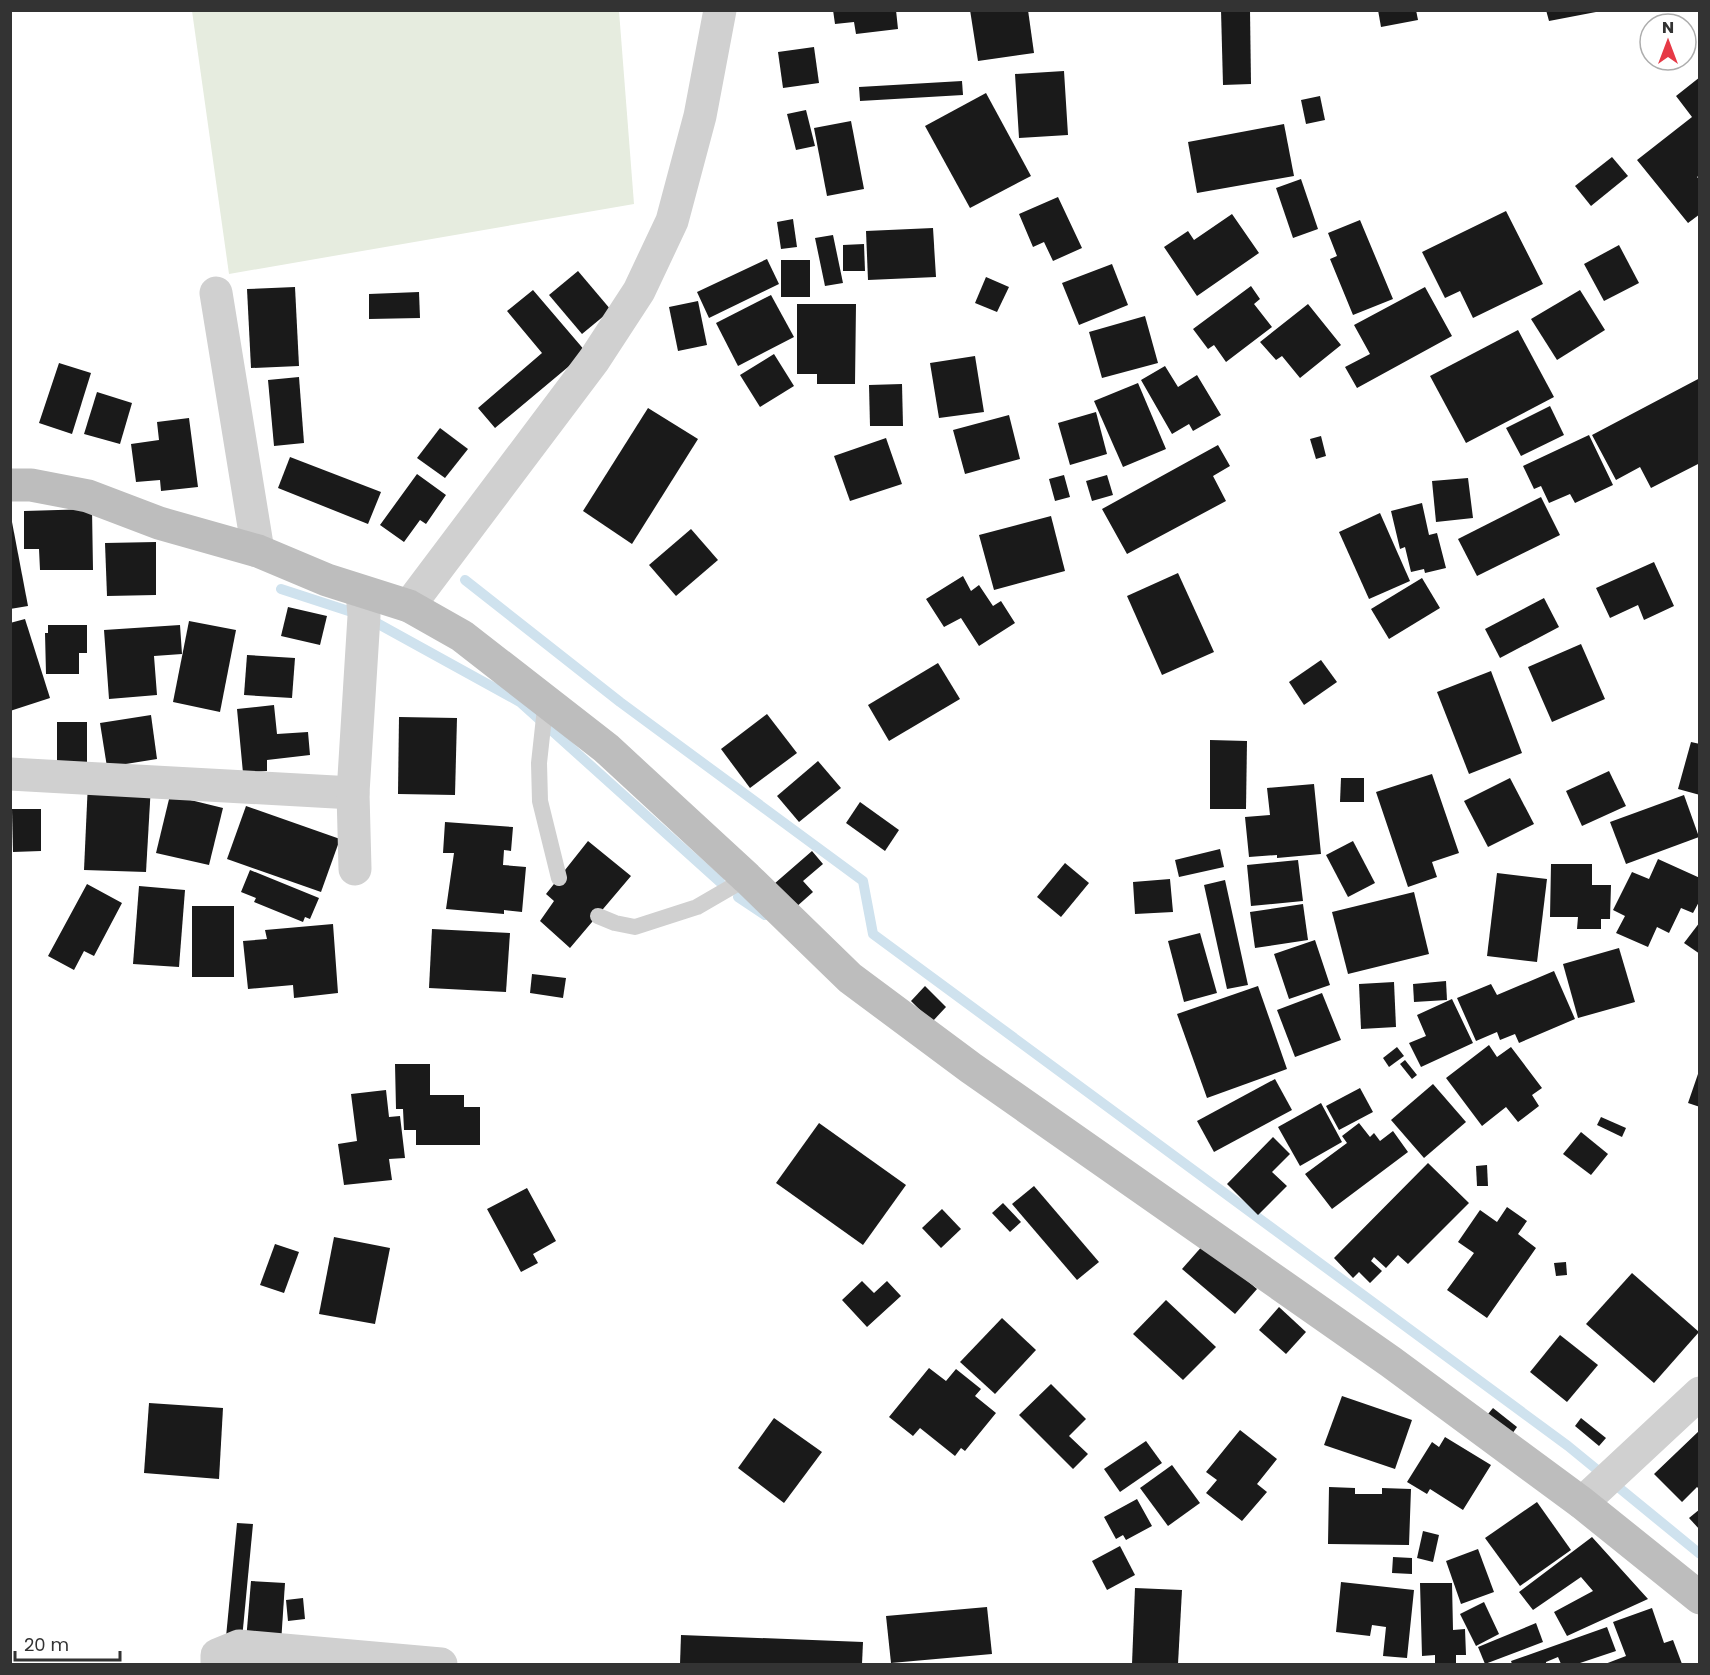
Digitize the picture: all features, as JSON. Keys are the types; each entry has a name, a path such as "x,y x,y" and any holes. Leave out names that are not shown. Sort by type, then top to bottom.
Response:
{"main road":[{"path":"10,485 31,485 88,496 159,523 258,551 362,592 409,606 462,636 546,699 606,748 747,878 850,978 981,1074 1391,1362 1582,1503 1700,1598"}],"street":[{"path":"409,606 594,360 639,291 672,221 700,116 720,10"},
{"path":"216,293 258,551"},
{"path":"355,869 352,793 364,616 362,592"},
{"path":"10,774 352,793"},
{"path":"1582,1503 1700,1393"},
{"path":"217,1665 217,1655 239,1646 441,1665"}],"lane":[{"path":"546,699 539,762 540,801 559,878"},
{"path":"598,916 635,927 697,907 747,878"}],"shaded area":[{"path":"192,11 619,11 634,204 229,274"}],"building":[{"path":"833,10 896,10 898,29 856,34 854,22 835,24"},
{"path":"970,10 1028,10 1034,53 978,61"},
{"path":"1221,10 1250,10 1251,84 1223,85"},
{"path":"1378,10 1416,10 1418,20 1381,27"},
{"path":"1546,10 1596,10 1596,12 1549,21"},
{"path":"814,47 819,83 783,88 778,52"},
{"path":"1064,71 1068,135 1019,138 1015,74"},
{"path":"1700,77 1700,175 1697,177 1700,180 1700,214 1688,223 1637,160 1692,117 1676,96"},
{"path":"962,81 963,95 860,101 859,87"},
{"path":"986,93 1031,176 970,208 925,126"},
{"path":"1320,96 1325,120 1306,124 1301,100"},
{"path":"806,110 815,146 796,150 787,114"},
{"path":"851,121 864,189 827,196 814,128"},
{"path":"1284,124 1294,176 1197,193 1188,142"},
{"path":"1612,157 1628,176 1591,206 1575,186"},
{"path":"1301,179 1318,229 1293,238 1276,188"},
{"path":"1058,197 1082,248 1053,261 1044,242 1033,247 1019,214"},
{"path":"1506,211 1543,284 1473,318 1460,291 1445,298 1422,252"},
{"path":"1232,214 1259,253 1197,296 1164,247 1188,231 1194,240"},
{"path":"793,219 797,247 781,249 777,222"},
{"path":"1360,220 1393,299 1353,315 1330,259 1337,256 1328,233"},
{"path":"933,228 936,277 868,280 866,231"},
{"path":"833,235 843,283 825,286 815,238"},
{"path":"864,244 865,271 843,271 843,245"},
{"path":"1619,245 1639,283 1604,301 1584,264"},
{"path":"767,259 779,284 709,318 697,292"},
{"path":"781,260 810,260 810,297 781,297"},
{"path":"1112,264 1128,305 1079,325 1062,283"},
{"path":"578,271 611,310 582,334 549,295"},
{"path":"986,277 1009,287 997,312 975,303"},
{"path":"1251,286 1260,299 1254,304 1272,327 1226,362 1214,345 1208,349 1193,329"},
{"path":"295,287 299,366 251,368 247,289"},
{"path":"1425,287 1452,336 1357,388 1345,367 1370,354 1354,325"},
{"path":"533,290 586,352 495,428 478,408 542,353 507,311"},
{"path":"1580,290 1605,330 1557,360 1531,319"},
{"path":"419,292 420,318 369,319 369,294"},
{"path":"771,295 794,337 738,366 716,323"},
{"path":"698,301 707,345 678,351 669,307"},
{"path":"797,304 856,304 855,384 817,384 817,374 797,374"},
{"path":"1308,304 1341,345 1300,378 1282,356 1276,360 1260,342"},
{"path":"1145,316 1158,363 1102,378 1089,332"},
{"path":"1518,330 1554,397 1466,443 1430,376"},
{"path":"774,354 794,386 760,407 740,375"},
{"path":"975,356 984,412 939,418 930,363"},
{"path":"59,363 91,373 72,434 39,423"},
{"path":"1165,366 1178,387 1197,375 1221,415 1193,431 1189,424 1172,434 1141,380"},
{"path":"299,377 304,443 274,446 268,380"},
{"path":"1700,378 1700,463 1651,488 1640,467 1616,480 1592,435"},
{"path":"1138,383 1166,449 1123,467 1094,401"},
{"path":"902,384 903,426 870,426 869,385"},
{"path":"97,392 132,403 120,444 84,434"},
{"path":"1550,406 1564,435 1521,456 1506,428"},
{"path":"648,408 698,439 632,544 583,511"},
{"path":"1096,412 1107,454 1070,465 1058,423"},
{"path":"1009,415 1020,459 965,474 953,430"},
{"path":"189,418 198,487 161,491 160,480 136,482 131,444 159,440 157,422"},
{"path":"440,428 468,449 445,478 417,458"},
{"path":"1589,435 1613,485 1575,503 1570,494 1549,503 1541,486 1534,489 1523,466"},
{"path":"1321,436 1326,456 1316,459 1310,439"},
{"path":"886,438 902,484 850,501 834,456"},
{"path":"1218,445 1230,466 1213,476 1226,501 1127,554 1102,509"},
{"path":"290,457 381,492 368,524 278,488"},
{"path":"417,474 446,495 426,524 420,520 404,542 380,525"},
{"path":"1064,475 1070,497 1055,501 1049,479"},
{"path":"1107,475 1113,495 1092,501 1086,481"},
{"path":"1468,478 1473,518 1436,522 1432,481"},
{"path":"1541,497 1560,535 1477,576 1458,539"},
{"path":"1422,503 1429,535 1437,533 1446,568 1425,573 1424,569 1411,572 1405,547 1400,549 1391,511"},
{"path":"92,509 93,570 40,570 39,549 24,549 24,511"},
{"path":"1380,513 1410,581 1369,599 1339,532"},
{"path":"1051,516 1065,571 994,590 979,535"},
{"path":"12,522 28,606 10,609 10,523"},
{"path":"691,529 718,560 676,596 649,565"},
{"path":"156,542 156,595 107,596 105,543"},
{"path":"1654,562 1674,606 1644,620 1638,605 1610,618 1596,588"},
{"path":"1178,573 1214,652 1162,675 1127,596"},
{"path":"963,576 971,591 979,585 993,606 1001,601 1015,623 979,646 961,618 944,627 926,599"},
{"path":"1422,578 1440,608 1389,639 1371,609"},
{"path":"1544,598 1559,627 1500,658 1485,629"},
{"path":"288,607 327,616 320,645 281,636"},
{"path":"25,619 50,698 10,711 10,623"},
{"path":"189,621 236,630 220,712 173,702"},
{"path":"48,625 87,625 87,653 79,653 79,674 46,674 45,633 48,633"},
{"path":"180,625 182,654 154,656 157,695 109,699 104,630"},
{"path":"1581,644 1605,699 1552,722 1528,667"},
{"path":"247,655 295,658 292,698 244,695"},
{"path":"1321,660 1337,682 1304,705 1289,682"},
{"path":"938,663 960,699 889,741 868,705"},
{"path":"1491,671 1522,753 1469,774 1437,692"},
{"path":"274,705 277,734 308,732 310,755 267,760 267,771 243,773 237,709"},
{"path":"767,714 797,753 750,788 721,749"},
{"path":"151,715 157,759 107,767 100,723"},
{"path":"399,717 457,718 455,795 398,794"},
{"path":"57,722 87,722 87,767 57,767"},
{"path":"1210,740 1247,741 1246,809 1210,809"},
{"path":"1691,742 1700,744 1700,795 1678,789"},
{"path":"818,761 841,788 799,822 777,796"},
{"path":"1609,771 1626,806 1582,826 1566,791"},
{"path":"1432,774 1459,853 1432,862 1437,877 1408,887 1376,792"},
{"path":"1341,778 1364,778 1364,802 1340,802"},
{"path":"1510,778 1534,824 1488,847 1464,801"},
{"path":"88,782 151,785 146,872 84,870"},
{"path":"1314,784 1321,854 1277,858 1277,855 1249,857 1245,817 1270,815 1267,788"},
{"path":"170,795 223,808 209,865 156,853"},
{"path":"1684,795 1699,837 1626,864 1610,822"},
{"path":"860,802 899,830 885,851 846,823"},
{"path":"246,806 340,839 321,892 227,859"},
{"path":"12,809 41,809 41,851 13,852"},
{"path":"445,822 513,827 511,851 504,850 503,865 526,867 522,912 504,910 504,914 446,909 454,853 443,853"},
{"path":"588,841 631,876 570,948 540,921 554,901 546,894"},
{"path":"1353,841 1375,883 1348,897 1326,855"},
{"path":"1220,849 1224,867 1179,877 1175,860"},
{"path":"812,851 823,864 803,881 813,892 795,908 774,884"},
{"path":"1658,859 1700,878 1700,900 1693,913 1681,908 1669,933 1657,927 1648,947 1616,933 1625,916 1613,910 1632,872 1649,879"},
{"path":"1298,860 1303,901 1251,906 1247,865"},
{"path":"1065,863 1089,883 1061,917 1037,897"},
{"path":"1551,864 1592,864 1592,885 1611,885 1610,919 1601,919 1601,929 1577,929 1578,917 1550,917"},
{"path":"250,870 319,898 310,919 305,917 303,922 254,902 256,898 241,892"},
{"path":"1497,873 1547,879 1537,962 1487,956"},
{"path":"1170,879 1173,912 1135,914 1133,882"},
{"path":"1225,880 1248,985 1227,989 1204,885"},
{"path":"87,884 122,903 94,956 84,951 74,970 48,956"},
{"path":"139,886 185,890 179,967 133,964"},
{"path":"1414,892 1429,954 1348,974 1332,912"},
{"path":"1303,904 1308,940 1255,948 1250,912"},
{"path":"192,906 234,906 234,977 192,977"},
{"path":"1700,922 1700,954 1684,943"},
{"path":"333,924 338,993 294,998 293,985 248,989 243,941 267,939 265,930"},
{"path":"432,929 510,933 506,992 429,988"},
{"path":"1200,933 1217,993 1184,1002 1168,941"},
{"path":"1315,940 1330,985 1289,999 1274,954"},
{"path":"1619,948 1635,1002 1578,1018 1563,964"},
{"path":"1554,971 1575,1019 1519,1043 1515,1034 1500,1040 1497,1032 1476,1041 1457,998 1491,984 1497,995"},
{"path":"532,974 566,978 563,998 530,993"},
{"path":"1446,981 1447,1000 1414,1002 1413,984"},
{"path":"1394,982 1396,1027 1361,1029 1359,984"},
{"path":"925,986 946,1007 932,1022 911,1001"},
{"path":"1258,986 1287,1069 1207,1098 1177,1014"},
{"path":"1322,993 1341,1040 1295,1057 1277,1010"},
{"path":"1452,999 1473,1043 1421,1067 1409,1043 1426,1036 1417,1015"},
{"path":"1489,1045 1497,1057 1511,1047 1542,1088 1532,1095 1539,1106 1518,1122 1506,1107 1482,1126 1446,1078"},
{"path":"1397,1047 1404,1056 1389,1067 1383,1058"},
{"path":"1405,1060 1417,1075 1412,1079 1400,1064"},
{"path":"395,1064 430,1064 430,1095 464,1095 464,1107 480,1107 480,1145 416,1145 416,1130 404,1130 403,1109 396,1109"},
{"path":"1700,1071 1700,1107 1688,1103"},
{"path":"1275,1079 1292,1110 1214,1152 1197,1121"},
{"path":"1433,1084 1466,1122 1424,1158 1391,1120"},
{"path":"1360,1088 1373,1112 1339,1130 1326,1106"},
{"path":"386,1090 389,1117 400,1116 405,1158 389,1159 392,1180 344,1185 338,1144 357,1141 351,1094"},
{"path":"1321,1103 1342,1142 1300,1166 1278,1127"},
{"path":"1601,1117 1626,1128 1622,1137 1597,1125"},
{"path":"819,1123 906,1185 863,1245 776,1183"},
{"path":"1359,1123 1370,1137 1374,1133 1380,1141 1393,1131 1408,1152 1332,1209 1305,1174 1347,1143 1342,1136"},
{"path":"1581,1132 1608,1154 1591,1175 1563,1154"},
{"path":"1273,1137 1290,1154 1272,1172 1287,1186 1258,1215 1227,1184"},
{"path":"1428,1163 1469,1203 1408,1264 1398,1255 1386,1268 1374,1257 1371,1261 1382,1271 1370,1283 1359,1272 1353,1278 1334,1258"},
{"path":"1487,1165 1488,1186 1477,1186 1476,1166"},
{"path":"1034,1186 1099,1262 1077,1280 1012,1204"},
{"path":"527,1188 556,1241 533,1254 538,1263 521,1272 487,1209"},
{"path":"1003,1203 1021,1222 1010,1232 992,1213"},
{"path":"1507,1207 1527,1221 1518,1234 1536,1248 1487,1318 1447,1290 1474,1253 1458,1242 1480,1210 1497,1222"},
{"path":"942,1209 961,1229 941,1248 922,1228"},
{"path":"334,1237 390,1248 375,1324 319,1314"},
{"path":"275,1244 299,1252 284,1293 260,1285"},
{"path":"1204,1244 1257,1289 1235,1314 1182,1269"},
{"path":"1566,1262 1567,1275 1556,1276 1554,1263"},
{"path":"1632,1273 1699,1332 1654,1383 1586,1324"},
{"path":"862,1281 874,1293 887,1281 901,1296 867,1327 842,1300"},
{"path":"1166,1300 1216,1347 1183,1380 1133,1334"},
{"path":"1279,1307 1306,1332 1286,1354 1259,1330"},
{"path":"1002,1318 1036,1350 995,1394 960,1362"},
{"path":"1560,1335 1598,1365 1567,1402 1530,1372"},
{"path":"929,1368 946,1381 956,1369 981,1389 975,1396 996,1413 965,1451 961,1448 955,1456 920,1428 913,1436 889,1417"},
{"path":"1051,1384 1086,1419 1069,1436 1088,1454 1073,1469 1019,1415"},
{"path":"1342,1396 1412,1420 1395,1469 1324,1445"},
{"path":"149,1403 223,1408 219,1479 144,1473"},
{"path":"1493,1408 1517,1427 1512,1434 1488,1414"},
{"path":"774,1418 822,1452 784,1503 738,1468"},
{"path":"1581,1418 1606,1438 1599,1446 1575,1426"},
{"path":"1240,1430 1277,1459 1257,1484 1267,1492 1242,1521 1206,1493 1217,1480 1206,1472"},
{"path":"1700,1430 1700,1490 1697,1487 1682,1502 1654,1474"},
{"path":"1445,1437 1491,1465 1463,1510 1430,1489 1427,1494 1407,1482 1432,1442 1439,1447"},
{"path":"1146,1441 1162,1463 1120,1492 1104,1469"},
{"path":"1172,1465 1200,1503 1168,1526 1140,1488"},
{"path":"1329,1487 1355,1488 1355,1494 1382,1494 1382,1488 1411,1489 1409,1545 1328,1544"},
{"path":"1137,1499 1152,1526 1126,1540 1123,1535 1116,1539 1104,1517"},
{"path":"1537,1502 1571,1550 1520,1586 1485,1538"},
{"path":"1700,1509 1700,1530 1689,1518"},
{"path":"237,1523 253,1524 242,1639 226,1637"},
{"path":"1423,1531 1439,1535 1433,1562 1417,1558"},
{"path":"1592,1537 1648,1599 1567,1636 1554,1612 1593,1591 1581,1577 1533,1610 1519,1592"},
{"path":"1120,1546 1135,1575 1107,1590 1092,1561"},
{"path":"1478,1549 1494,1592 1461,1604 1446,1561"},
{"path":"1393,1557 1412,1558 1412,1574 1392,1573"},
{"path":"251,1581 285,1583 281,1643 246,1641"},
{"path":"1341,1582 1414,1590 1407,1658 1383,1656 1386,1627 1372,1625 1370,1636 1336,1632"},
{"path":"1420,1583 1452,1583 1453,1630 1465,1629 1466,1655 1456,1655 1456,1663 1435,1663 1435,1655 1422,1656"},
{"path":"1135,1588 1182,1590 1178,1664 1132,1664"},
{"path":"303,1598 305,1619 288,1621 286,1600"},
{"path":"1484,1602 1499,1634 1476,1646 1460,1614"},
{"path":"987,1607 992,1654 891,1663 886,1616"},
{"path":"1652,1608 1664,1643 1673,1640 1682,1664 1605,1664 1626,1656 1613,1622"},
{"path":"1536,1623 1543,1642 1485,1664 1478,1647"},
{"path":"1607,1627 1616,1651 1577,1664 1561,1664 1558,1657 1546,1664 1512,1664 1511,1661"},
{"path":"681,1635 863,1642 862,1664 680,1664"}],"waterway":[{"path":"465,580 620,702 863,881 873,934 1568,1446 1700,1554"},
{"path":"281,589 364,616 520,702 720,882"},
{"path":"738,897 765,915"}]}
